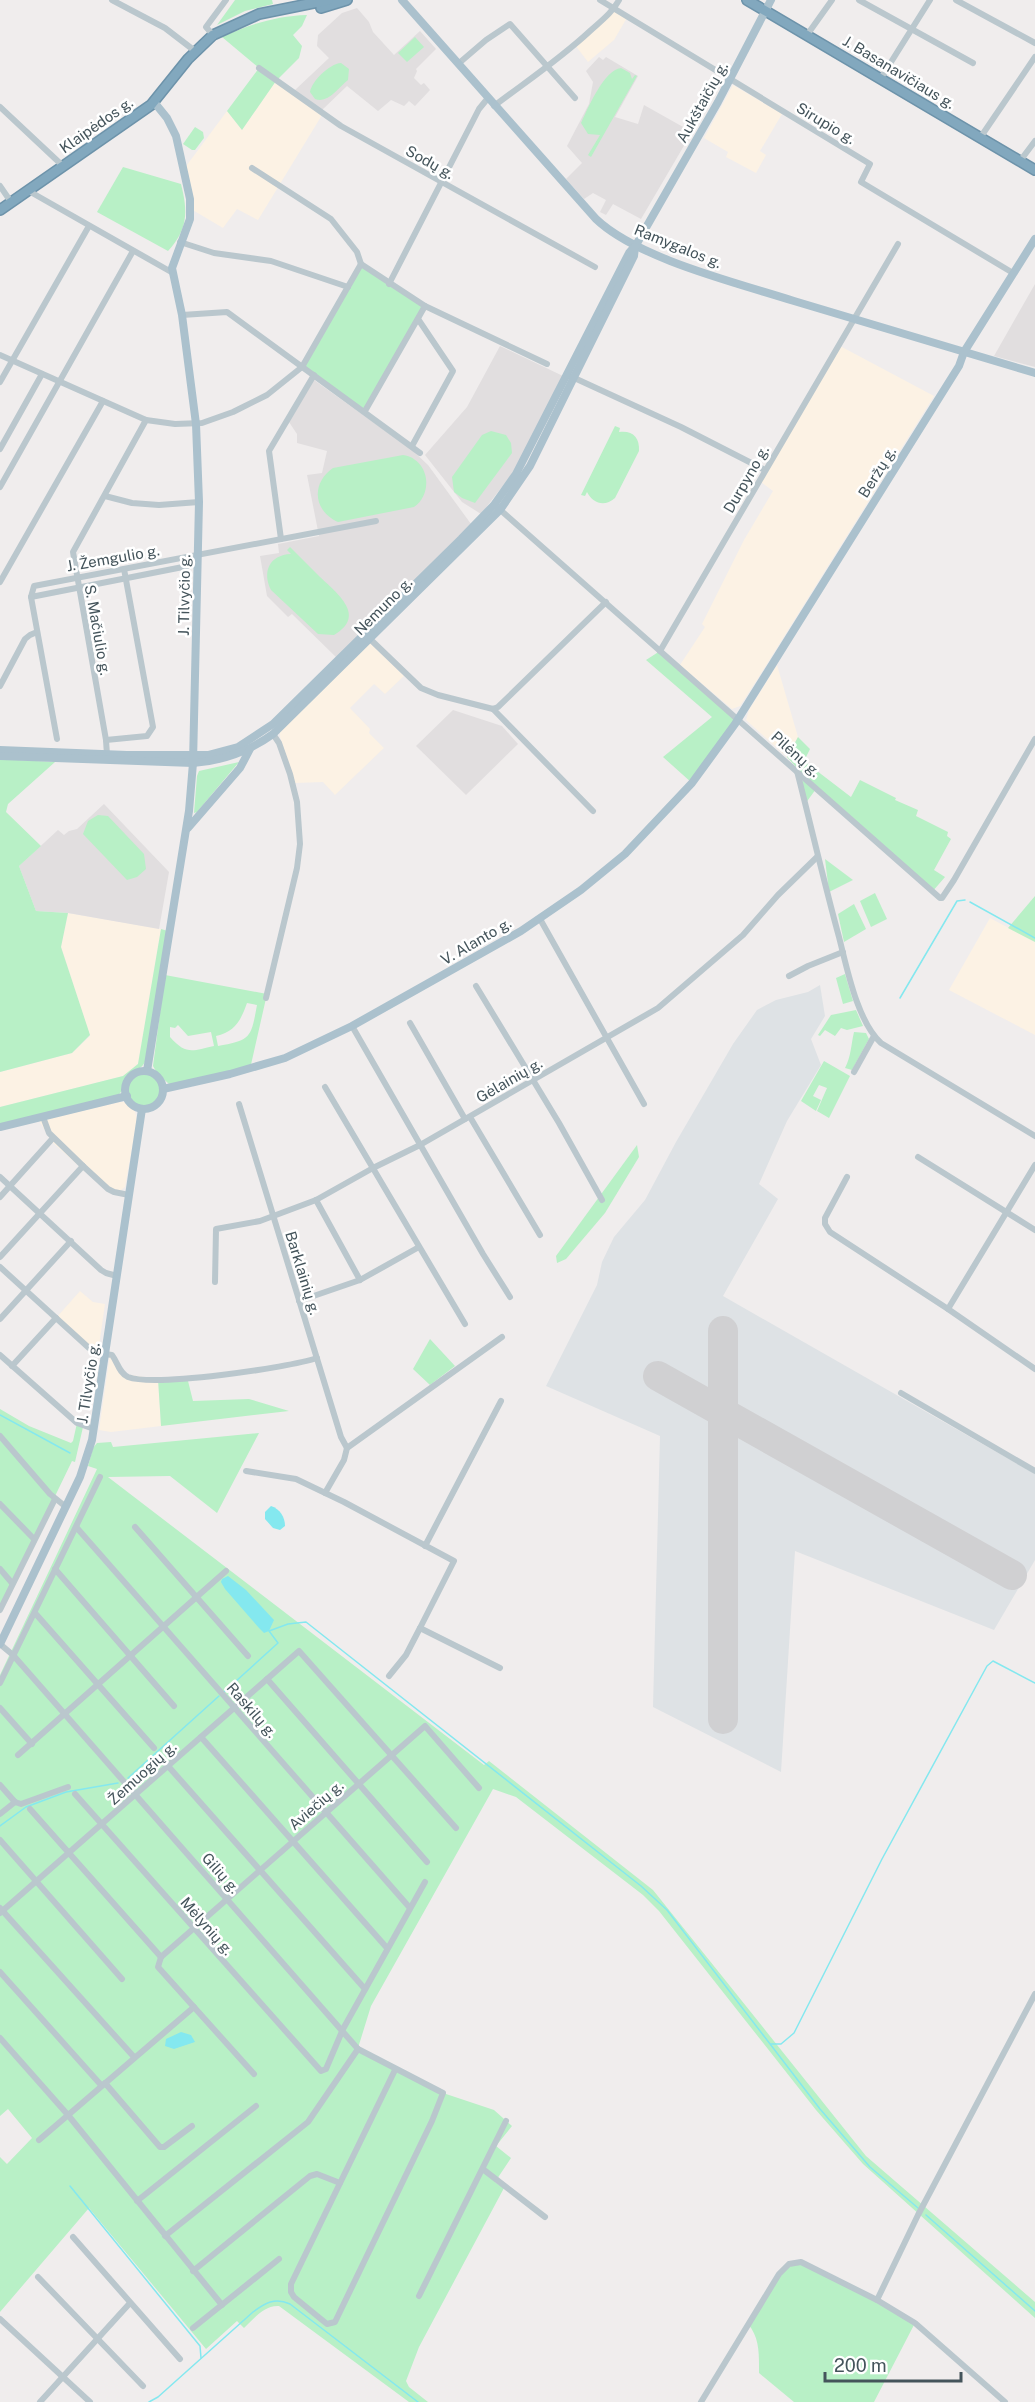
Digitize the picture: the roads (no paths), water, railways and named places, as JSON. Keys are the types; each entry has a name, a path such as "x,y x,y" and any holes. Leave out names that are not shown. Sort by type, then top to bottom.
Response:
{"highway":[{"path":"195,51 214,37 260,14 328,0"},
{"path":"214,37 260,19 346,0"},
{"name":"J. Basanavičiaus g.","path":"747,0 1035,170"},
{"name":"Klaipėdos g.","path":"0,210 151,104 195,51"}],"main road":[{"name":"Ramygalos g.","path":"402,0 596,219 636,245 702,272 1035,373"},
{"name":"Aukštaičių g.","path":"653,215 730,79 771,0"},
{"name":"J. Tilvyčio g.","path":"147,1071 187,830 193,760 199,554 196,424 182,315 172,273 172,262 190,219 191,208 178,144 171,126 151,104"},
{"name":"Nemuno g.","path":"0,756 223,759 250,749 273,734 370,639 497,507 570,376 620,269 653,215"},
{"name":"Beržų g.","path":"738,718 953,376 964,352 1035,239"},
{"name":"Nemuno g.","path":"0,750 193,760 234,749 273,724 497,507"},
{"name":"V. Alanto g.","path":"163,1089 230,1074 285,1058 352,1026 540,919 606,870 644,837 692,783 738,718"},
{"path":"187,830 236,773 250,749"},
{"path":"147,1071 159,1077 163,1089 162,1097 150,1108 142,1109 132,1105 126,1096 126,1087 130,1078 138,1072 147,1071"},
{"path":"0,1127 126,1096"},
{"name":"J. Tilvyčio g.","path":"1,1638 85,1465 94,1429 142,1109"}],"street":[{"path":"112,0 165,28 195,51"},
{"path":"127,8 132,0"},
{"path":"214,37 206,27 226,0"},
{"name":"Sirupio g.","path":"600,0 870,164 861,182 1013,273"},
{"path":"494,106 547,69 614,9 619,0"},
{"path":"807,35 832,0"},
{"path":"859,0 972,63"},
{"path":"881,78 930,0"},
{"path":"956,0 1035,43"},
{"path":"458,64 508,24 512,25 547,69 575,98"},
{"path":"980,138 1035,57"},
{"name":"Sodų g.","path":"259,68 322,115 595,267"},
{"path":"389,284 479,109 488,98"},
{"path":"0,107 63,166"},
{"path":"1020,162 1035,141"},
{"path":"252,168 332,219 357,252 361,264 389,284 425,306 547,364"},
{"path":"0,186 11,202"},
{"path":"27,190 172,273"},
{"path":"0,382 89,225"},
{"path":"180,242 207,252 272,261 348,287"},
{"name":"Durpyno g.","path":"660,651 898,243"},
{"path":"0,487 133,251"},
{"path":"0,355 146,420 196,424 232,412 267,395 302,367 361,264"},
{"path":"365,411 425,306"},
{"path":"182,315 221,310 227,312 420,453"},
{"path":"412,446 453,372 418,319"},
{"path":"0,449 42,374"},
{"path":"281,539 269,451 314,375"},
{"path":"570,376 681,427 765,470"},
{"path":"0,582 103,401"},
{"name":"S. Mačiulio g.","path":"106,755 106,740 76,577 74,550 146,420"},
{"path":"105,496 132,503 159,505 199,502"},
{"name":"Pilėnų g.","path":"497,507 932,892 942,898 1035,739"},
{"name":"J. Žemgulio g.","path":"198,564 31,597 34,586 376,522"},
{"path":"106,740 147,736 153,727 124,569"},
{"path":"31,597 57,739"},
{"path":"493,709 498,707 606,602"},
{"path":"0,686 25,639 37,632"},
{"path":"370,639 421,688 438,695 493,709 592,811"},
{"path":"266,998 297,868 300,844 297,802 279,743 273,734"},
{"path":"796,771 843,952 859,1006 874,1036 1035,1136"},
{"name":"Gėlainių g.","path":"215,1282 216,1230 273,1216 316,1200 420,1145 658,1008 742,935 817,857"},
{"path":"540,919 644,1104"},
{"path":"789,976 843,952"},
{"path":"476,986 534,1080 602,1200"},
{"path":"410,1023 540,1235"},
{"path":"352,1026 510,1297"},
{"path":"854,1072 874,1036"},
{"path":"325,1087 465,1324"},
{"name":"Barklainių g.","path":"239,1104 341,1437 348,1448"},
{"path":"43,1118 53,1138 108,1189 129,1195"},
{"path":"0,1197 53,1138"},
{"path":"918,1157 1035,1230"},
{"path":"948,1309 1035,1165"},
{"path":"0,1257 83,1166"},
{"path":"0,1177 101,1270 117,1276"},
{"path":"848,1177 825,1218 827,1229 1035,1369"},
{"path":"316,1200 360,1280"},
{"path":"0,1319 71,1241"},
{"path":"299,1301 360,1280 419,1247"},
{"path":"0,1267 89,1348 114,1357 121,1372 129,1377 158,1379 279,1368 317,1358"},
{"path":"12,1366 56,1318"},
{"path":"325,1493 344,1460 348,1448 502,1337"},
{"path":"0,1355 76,1423 94,1429"},
{"path":"901,1393 1035,1471"},
{"path":"425,1546 501,1401"},
{"path":"0,1436 55,1499 66,1506"},
{"path":"246,1471 296,1479 454,1561 406,1654 389,1676"},
{"path":"0,1683 100,1478"},
{"path":"0,1610 33,1539 55,1499"},
{"path":"0,1504 33,1539"},
{"name":"Raskilų g.","path":"77,1527 410,1908"},
{"path":"135,1527 248,1656"},
{"path":"0,1569 12,1583"},
{"path":"55,1569 174,1706"},
{"path":"18,1755 226,1571"},
{"path":"35,1613 154,1748"},
{"path":"420,1628 500,1668"},
{"name":"Gilių g.","path":"1,1638 358,2049 443,2093 432,2121 335,2322 330,2325 294,2297 290,2288 340,2183"},
{"name":"Žemuogių g.","path":"1,1911 299,1651 392,1754"},
{"path":"267,1679 427,1862"},
{"path":"0,1708 31,1743"},
{"name":"Aviečių g.","path":"161,1957 425,1726 479,1788"},
{"path":"201,1737 387,1948"},
{"path":"392,1754 456,1828"},
{"path":"168,1766 365,1989"},
{"path":"0,1785 15,1802 21,1804 68,1787"},
{"name":"Mėlynių g.","path":"75,1794 318,2070 324,2071 343,2029"},
{"path":"0,1814 15,1802"},
{"path":"30,1809 161,1957 158,1967 254,2074"},
{"path":"0,1840 122,1979"},
{"path":"343,2029 425,1882"},
{"path":"1,1911 134,2057"},
{"path":"0,1972 160,2147 164,2147 192,2126"},
{"path":"877,2300 918,2215 1035,1994"},
{"path":"39,2140 194,2007"},
{"path":"0,2038 68,2115 222,2305"},
{"path":"165,2236 308,2122 358,2049"},
{"path":"194,2271 310,2176 317,2174 340,2183 395,2070"},
{"path":"137,2201 256,2106"},
{"path":"419,2296 484,2170 506,2121"},
{"path":"484,2170 545,2217"},
{"path":"74,2237 180,2359"},
{"path":"193,2328 279,2259"},
{"path":"701,2402 779,2274 789,2264 801,2262 877,2300 924,2330 1004,2401"},
{"path":"38,2277 143,2386"},
{"path":"40,2402 130,2303"},
{"path":"0,2319 90,2402"}],"water":[{"path":"271,1506 279,1511 284,1520 285,1526 280,1530 273,1528 265,1519 265,1512"},
{"path":"228,1576 246,1590 274,1620 269,1631 264,1633 225,1589 221,1582"},
{"path":"181,2032 191,2035 195,2042 174,2049 165,2046 166,2039"}],"waterway":[{"path":"900,998 957,901 965,900"},
{"path":"970,902 1035,938"},
{"path":"0,1415 70,1453"},
{"path":"224,1692 278,1643 269,1631 288,1624 306,1622 641,1886 667,1910 820,2109 870,2167 918,2208"},
{"path":"771,2044 781,2044 794,2033 882,1859 987,1666 993,1661 1035,1683"},
{"path":"128,1778 219,1696"},
{"path":"0,1826 26,1807 66,1792 118,1783"},
{"path":"70,2186 200,2346 201,2358"},
{"path":"926,2215 1035,2311"},
{"path":"149,2402 158,2397 253,2312 275,2301 290,2304 418,2402"}]}
